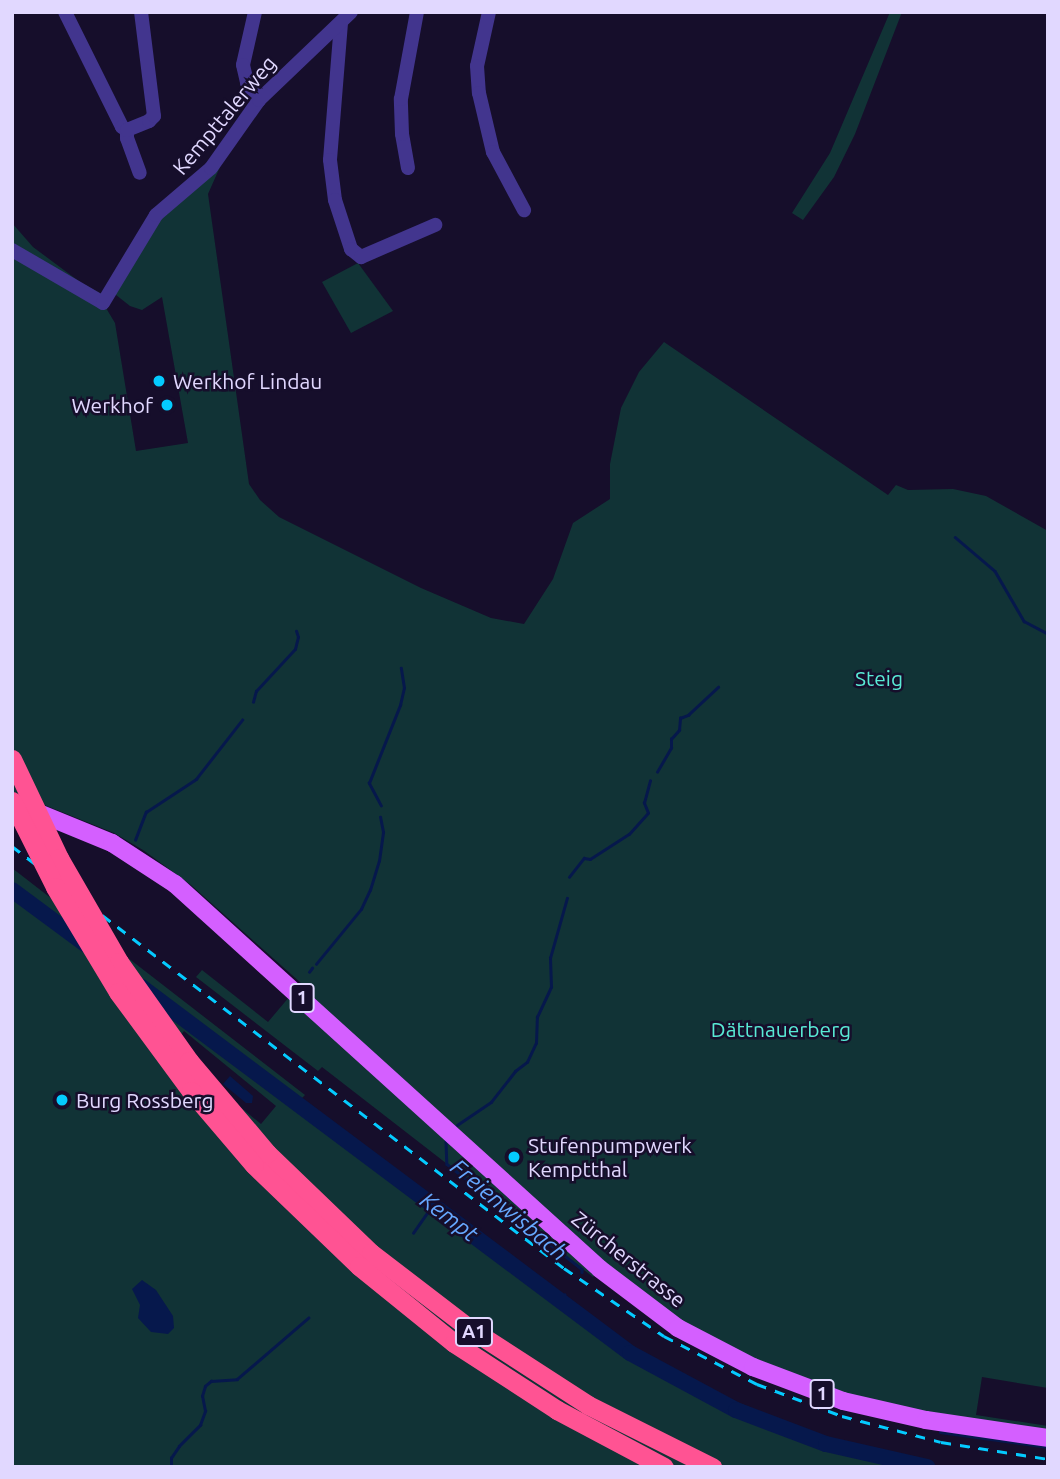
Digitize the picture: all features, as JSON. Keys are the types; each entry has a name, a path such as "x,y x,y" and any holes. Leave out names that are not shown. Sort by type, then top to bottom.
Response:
{"highway":[{"name":"A1","path":"12,759 59,858 119,962 260,1159 371,1253 466,1326 588,1405 712,1467"},
{"name":"A1","path":"12,802 61,898 118,992 183,1081 359,1266 454,1343 557,1410 664,1467"}],"main road":[{"name":"Zürcherstrasse","path":"12,802 112,843 169,880 620,1286 668,1322 710,1346 798,1385 867,1408 926,1420 1048,1438"}],"street":[{"path":"65,12 119,122 127,130 127,138 140,173"},
{"path":"127,130 149,121 154,110 141,12"},
{"path":"256,12 243,65 247,83 259,100"},
{"path":"408,168 402,134 401,99 417,12"},
{"path":"489,12 477,66 480,100 493,152 524,210"},
{"path":"346,18 330,160 341,226 357,257 435,225"},
{"name":"Kempttalerweg","path":"12,250 103,303 156,215 211,168 259,100 346,18"}],"green space":[{"path":"890,12 902,12 855,134 834,177 803,220 792,213 830,153"},
{"name":"Dättnauerberg","path":"220,167 208,194 249,484 260,500 279,517 421,588 491,618 524,624 553,579 573,523 610,499 610,464 621,408 639,372 664,342 888,495 896,485 908,490 953,489 986,496 1048,531 1048,1388 982,1377 976,1415 1048,1426 1048,1438 962,1426 753,1367 600,1269 593,1277 322,1067 318,1071 196,977 202,970 268,1022 301,983 191,885 143,850 114,833 12,792 12,223 33,247 80,282 107,297 103,303 115,323 136,451 188,443 162,297 142,310 130,306 111,291 156,215"},
{"path":"358,263 393,311 351,333 322,282"},
{"path":"12,868 305,1095 292,1108 431,1202 630,1346 698,1386 781,1420 817,1446 902,1467 12,1467","holes":["184,1031 276,1106 261,1124 170,1049"]}],"shaded area":[{"path":"230,1076 253,1096 252,1103 246,1103 223,1084"},
{"path":"142,1280 156,1290 173,1316 174,1328 168,1334 151,1332 138,1318 140,1305 132,1289"}],"waterway":[{"path":"955,537 995,571 1024,621 1048,634"},
{"path":"253,702 256,691 295,649 298,637 296,631"},
{"path":"381,806 369,783 400,705 404,688 401,668"},
{"name":"Freienwisbach","path":"657,772 671,748 671,739 679,730 680,718 688,715 718,687"},
{"path":"135,840 146,812 196,779 242,720"},
{"name":"Freienwisbach","path":"569,877 584,858 590,859 629,834 648,813 644,803 650,781"},
{"path":"316,964 361,909 370,890 379,861 383,832 380,817"},
{"name":"Kempt","path":"12,890 89,947"},
{"name":"Freienwisbach","path":"457,1125 491,1102 515,1071 527,1062 536,1043 537,1017 551,987 550,958 567,898"},
{"path":"309,972 312,968"},
{"name":"Kempt","path":"140,986 630,1353 736,1410 826,1444 927,1467"},
{"name":"Freienwisbach","path":"446,1141 447,1164 582,1269 582,1272"},
{"path":"413,1233 432,1206"},
{"name":"Freienwisbach","path":"559,1302 564,1295"},
{"path":"171,1467 171,1458 179,1446 200,1425 205,1411 202,1396 205,1386 211,1381 237,1379 308,1318"},
{"path":"940,1432 1048,1447"}],"railway":[{"path":"12,846 564,1268 664,1336 757,1384 842,1416 941,1442 1048,1459"}],"place":[{"name":"Werkhof Lindau","path":"159,381"},
{"name":"Werkhof","path":"167,405"},
{"name":"Burg Rossberg","path":"62,1100"},
{"name":"Stufenpumpwerk Kemptthal","path":"514,1157"}],"park label":[{"name":"Steig","path":"879,678"}]}
